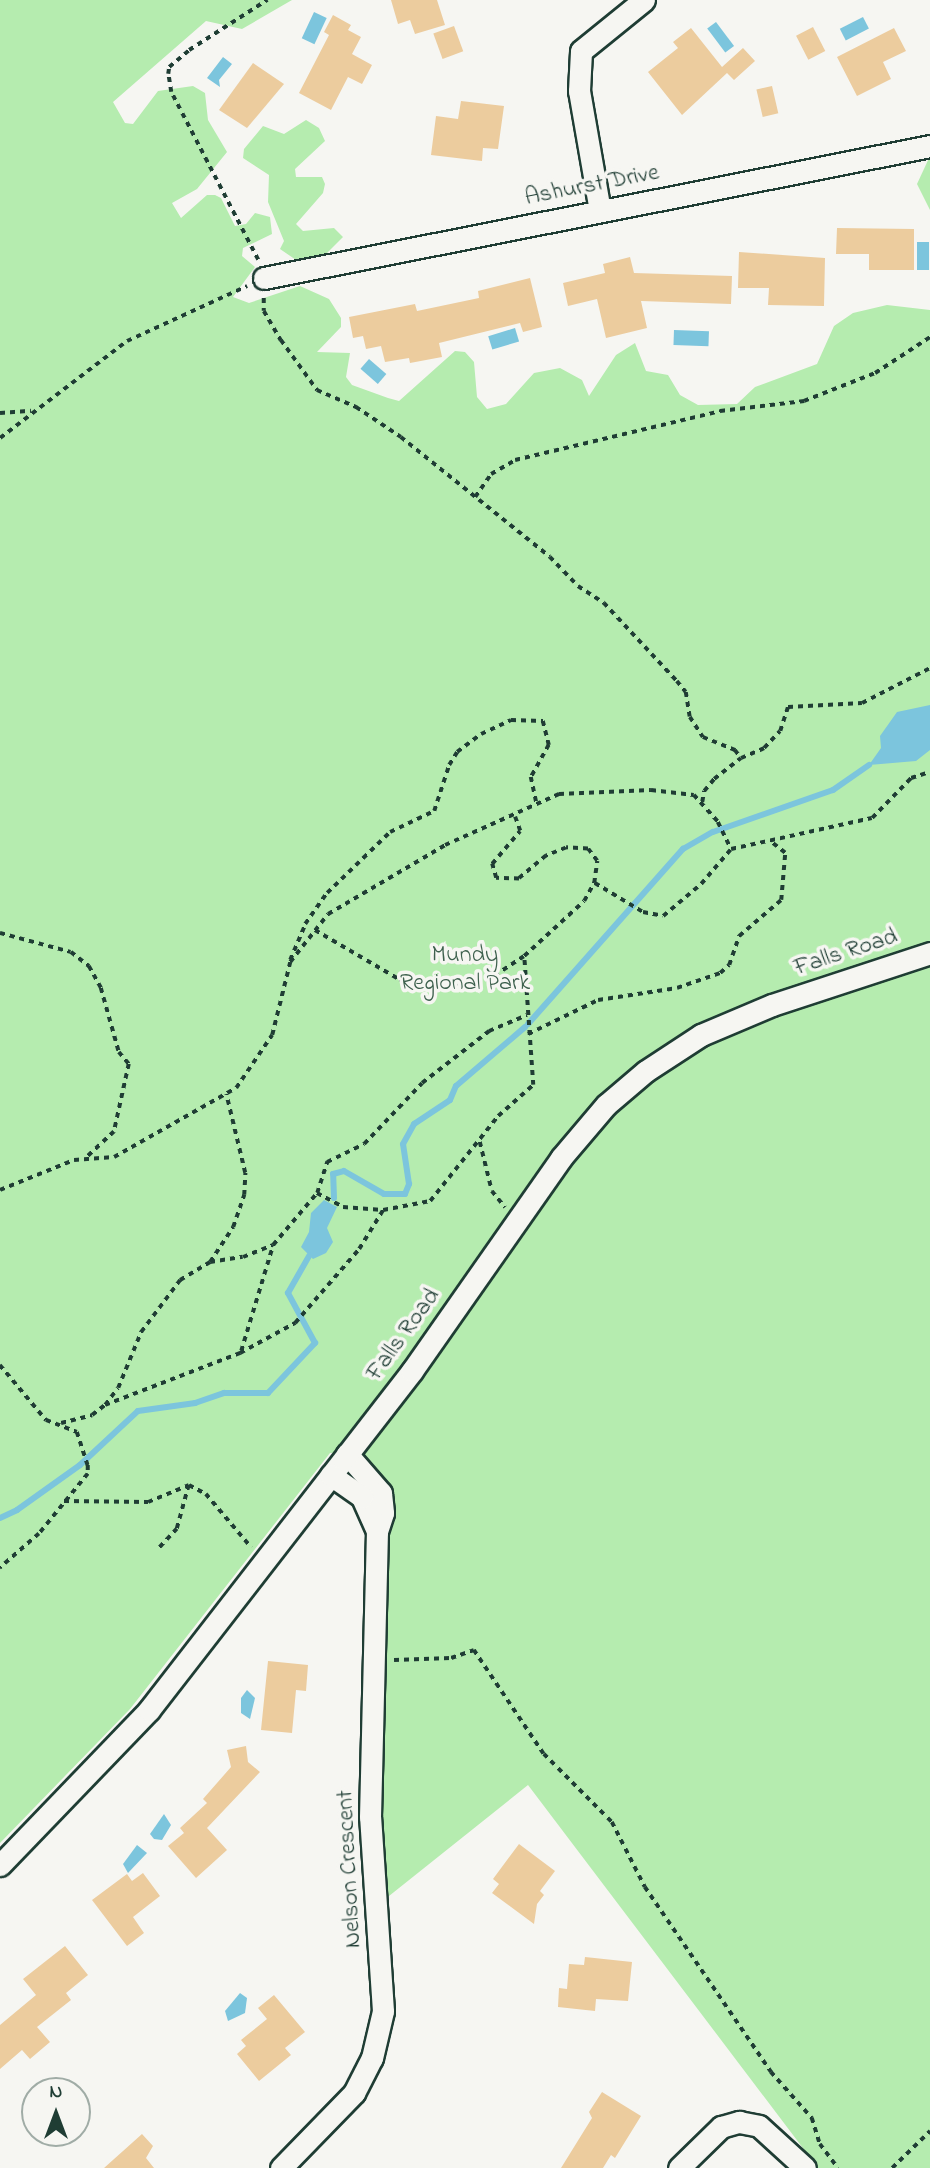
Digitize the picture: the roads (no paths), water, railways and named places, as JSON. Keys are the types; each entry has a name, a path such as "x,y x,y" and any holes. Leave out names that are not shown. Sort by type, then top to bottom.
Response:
{"street":[{"path":"600,211 579,91 581,51 644,0"},
{"name":"Ashurst Drive","path":"264,278 930,146"},
{"name":"Falls Road","path":"0,1865 149,1710 347,1454 594,1117 668,1054 747,1014 930,953"},
{"name":"Nelson Crescent","path":"281,2168 354,2093 372,2058 382,2018 370,1817 377,1531 383,1513 381,1493 347,1454"},
{"name":"Nelson Crescent","path":"331,1475 362,1497 377,1531"},
{"path":"679,2168 721,2127 739,2122 759,2126 805,2168"}],"water":[{"path":"314,12 327,18 314,44 302,38"},
{"path":"863,17 869,29 846,40 840,29"},
{"path":"716,22 734,46 725,53 707,29"},
{"path":"223,57 232,64 219,80 220,87 207,78"},
{"path":"917,242 929,242 929,270 917,270"},
{"path":"515,328 519,341 492,350 488,336"},
{"path":"674,330 709,331 708,346 673,345"},
{"path":"369,359 386,374 378,384 360,369"},
{"path":"930,705 930,750 916,761 869,765 881,748 880,736 897,712"},
{"path":"324,1200 337,1207 327,1228 333,1242 326,1253 313,1259 301,1247 309,1232 311,1213"},
{"path":"247,1690 255,1698 250,1719 241,1713 241,1698"},
{"path":"164,1814 171,1825 162,1840 154,1839 150,1834"},
{"path":"137,1845 147,1853 128,1873 123,1864"},
{"path":"240,1993 247,1998 245,2013 228,2021 225,2011"}],"waterway":[{"path":"528,1024 683,849 713,832 833,790 869,765"},
{"path":"334,1198 333,1174 344,1171 384,1194 405,1194 409,1184 403,1144 414,1124 450,1100 456,1086 525,1027"},
{"path":"0,1518 17,1510 80,1465 138,1411 195,1403 224,1393 268,1393 315,1343 288,1293 309,1256"}],"park label":[{"name":"Mundy Regional Park","path":"465,970"}]}
